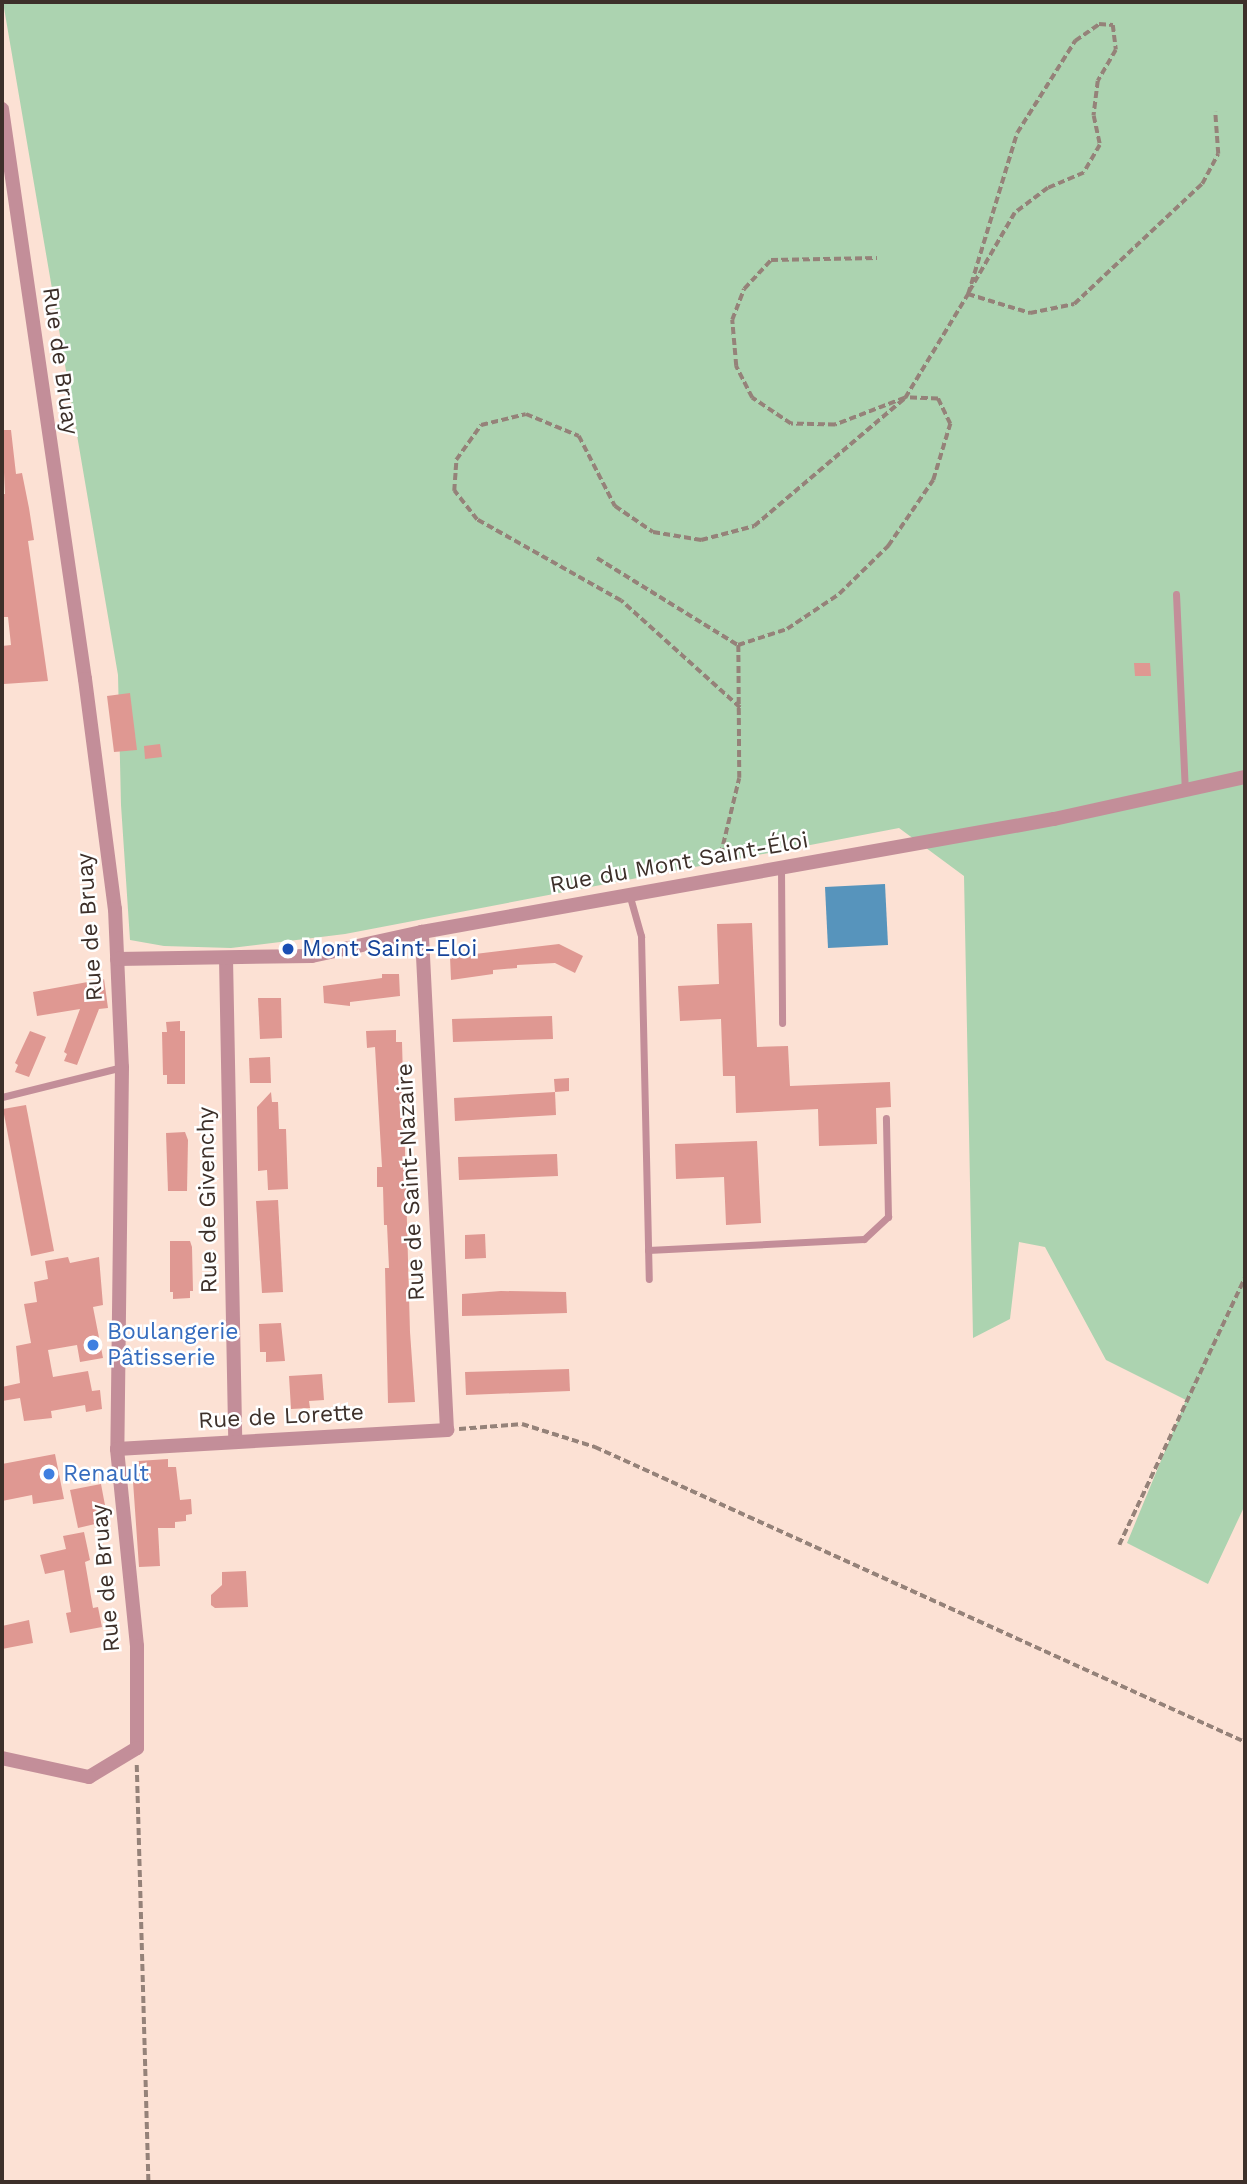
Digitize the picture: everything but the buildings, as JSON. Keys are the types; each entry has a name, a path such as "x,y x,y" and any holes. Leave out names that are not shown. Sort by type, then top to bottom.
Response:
{"street":[{"name":"Rue de Bruay","path":"2,109 85,679 115,909 122,1067 117,1449 137,1646 137,1748"},
{"name":"Rue du Mont Saint-Éloi","path":"117,959 312,956 422,932 630,897 781,867 1054,819 1245,777"},
{"name":"Rue de Saint-Nazaire","path":"422,932 447,1430"},
{"name":"Rue de Givenchy","path":"226,958 235,1441"},
{"name":"Rue de Lorette","path":"117,1449 447,1430"},
{"path":"2,1758 89,1777 137,1748"}],"lane":[{"path":"1176,594 1185,790"},
{"path":"781,867 782,1023"},
{"path":"630,897 641,936 649,1279"},
{"path":"2,1097 122,1067"},
{"path":"648,1250 864,1238 888,1217 886,1118"}],"path":[{"path":"740,708 621,601 477,520 454,491 456,460 481,425 526,414 579,436 615,506 653,531 701,540 754,526 905,398 968,294 1014,213 1048,188 1084,173 1100,145 1094,116 1098,81 1116,50 1113,25 1099,24 1075,41 1017,133 968,294"},
{"path":"968,294 1030,313 1074,304 1202,184 1218,154 1215,111"},
{"path":"597,558 738,645 787,629 839,594 888,546 933,480 950,424 938,399 905,398 835,425 791,424 752,398 736,366 732,320 744,289 771,260 877,258"},
{"path":"715,881 739,778 738,645"},
{"path":"1119,1545 1245,1277"},
{"path":"447,1430 522,1424 595,1447 1245,1742"},
{"path":"137,1748 149,2182"}],"green space":[{"path":"3,2 1245,2 1245,1505 1208,1584 1127,1543 1186,1400 1106,1360 1045,1247 1019,1242 1010,1319 973,1338 964,876 899,828 345,934 231,948 164,946 130,940 121,805 118,675"}],"water":[{"path":"885,884 888,945 828,948 825,887"}],"place":[{"name":"Mont Saint-Eloi","path":"288,949"},
{"name":"Boulangerie Pâtisserie","path":"93,1345"},
{"name":"Renault","path":"49,1474"}]}
